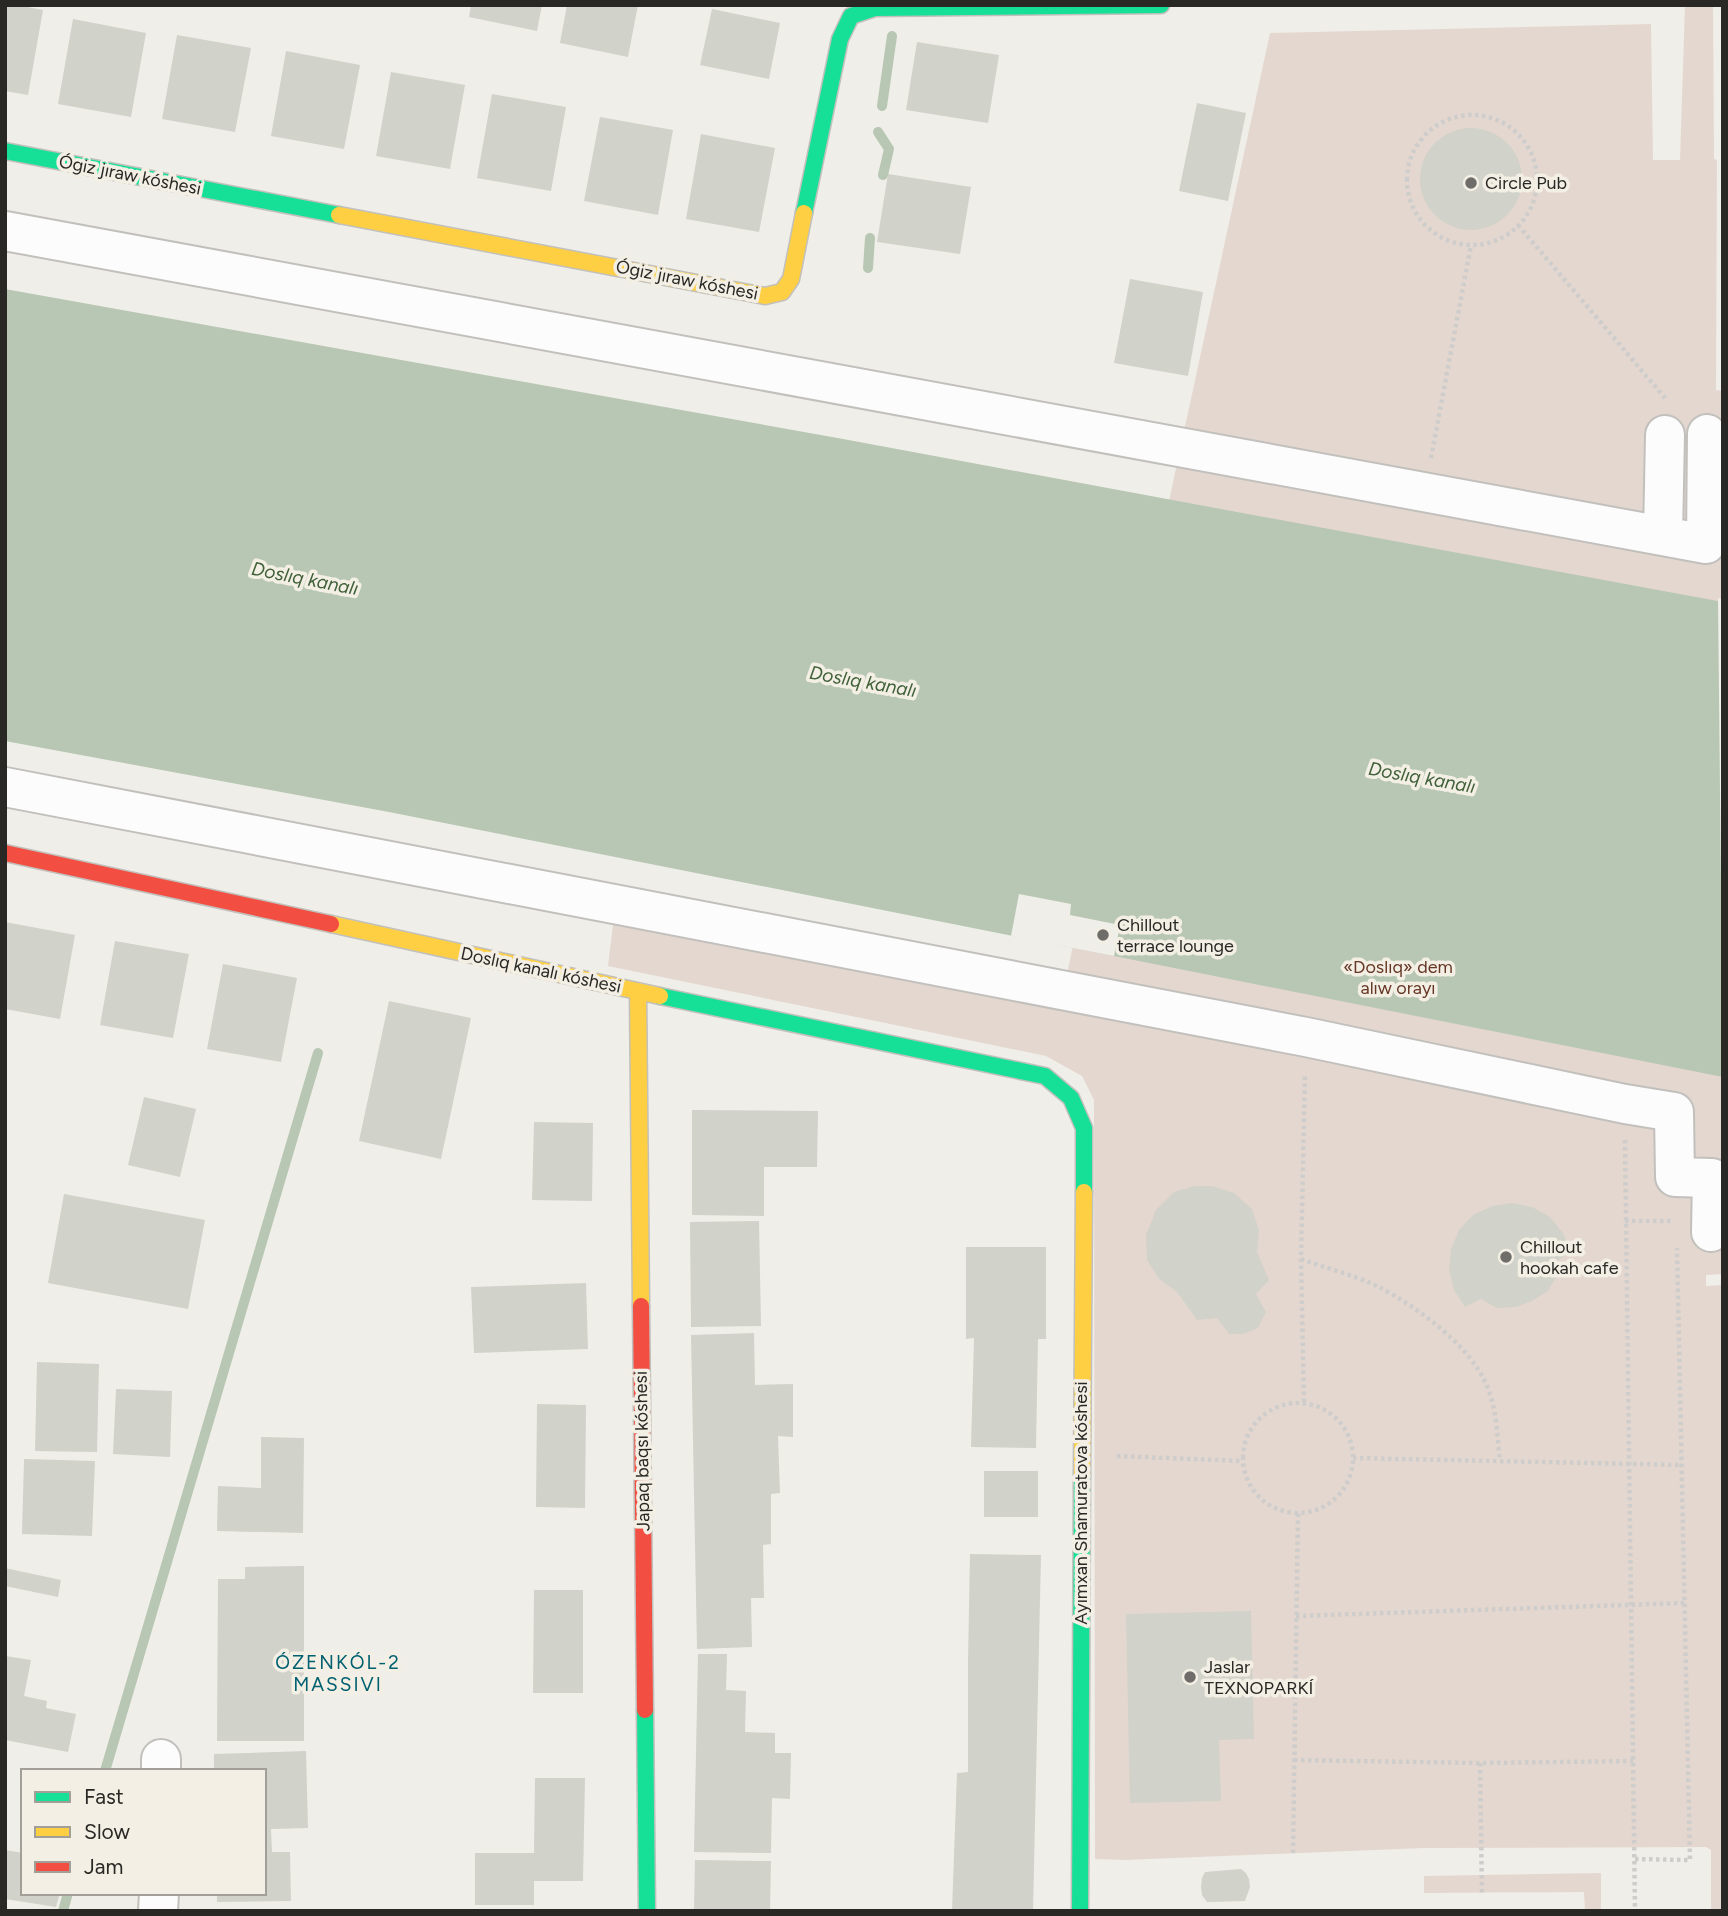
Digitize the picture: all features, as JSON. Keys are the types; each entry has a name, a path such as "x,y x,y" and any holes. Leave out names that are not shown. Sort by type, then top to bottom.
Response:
{"street":[{"name":"Ógiz jıraw kóshesi","path":"5,151 765,296 782,292 791,279 840,40 851,16 875,8 1161,5"},
{"path":"5,231 1706,544 1707,434"},
{"path":"1663,536 1666,418"},
{"path":"5,787 1306,1037 1674,1112 1675,1177 1712,1178 1694,1240"},
{"name":"Doslıq kanalı kóshesi","path":"5,853 638,991 1045,1076 1071,1098"},
{"name":"Japaq baqsı kóshesi","path":"638,991 646,1911"},
{"name":"Ayımxan Shamuratova kóshesi","path":"1071,1098 1084,1129 1080,1911"}],"path":[{"path":"1463,115 1485,116 1504,123 1521,137 1532,155 1537,176 1535,197 1526,216 1518,225 1492,242 1471,246 1449,242 1430,231 1416,214 1408,194 1407,172 1413,151 1425,134 1443,121 1463,115"},
{"path":"1518,225 1666,418"},
{"path":"1425,492 1471,246"},
{"path":"1304,1402 1301,1259 1306,1037"},
{"path":"1625,1104 1635,1911"},
{"path":"1625,1221 1676,1220 1675,1177"},
{"path":"1635,1859 1690,1860 1682,1465 1694,1240"},
{"path":"1301,1259 1376,1286 1434,1322 1468,1355 1487,1386 1495,1416 1500,1460"},
{"path":"1304,1402 1321,1407 1335,1417 1346,1430 1353,1458 1348,1481 1338,1496 1325,1507 1298,1513 1272,1507 1257,1496 1246,1479 1242,1461 1245,1442 1253,1424 1267,1411 1285,1404 1304,1402"},
{"path":"1081,1455 1242,1461"},
{"path":"1353,1458 1682,1465"},
{"path":"1293,1853 1298,1513"},
{"path":"1296,1616 1685,1602"},
{"path":"1294,1760 1479,1763 1633,1760"},
{"path":"1479,1763 1482,1893"}],"green space":[{"name":"«Doslıq» dem alıw orayı","path":"1685,5 1713,5 1714,159 1717,160 1716,390 1723,391 1723,1274 1706,1275 1706,1286 1723,1285 1723,1911 1711,1911 1711,1850 1706,1847 1424,1848 1095,1859 1094,1100 1082,1076 1046,1056 608,966 614,917 1060,1006 1270,33 1651,24 1653,160 1680,160"},
{"path":"1601,1873 1601,1911 1585,1911 1584,1892 1424,1893 1424,1876"}],"water":[{"name":"Doslıq kanalı","path":"5,289 843,439 1723,602 1723,1077 389,812 5,741"}],"pier":[{"path":"1718,598 1723,599 1723,1080"},
{"path":"1019,894 1071,904 1070,915 1120,925 1114,956 1011,936"}],"building":[{"path":"5,5 43,10 28,95 5,91"},
{"path":"471,5 542,5 537,31 469,17"},
{"path":"567,5 638,5 628,57 560,43"},
{"path":"712,9 780,23 769,79 700,65"},
{"path":"73,19 146,33 131,117 58,104"},
{"path":"177,35 251,48 235,132 162,119"},
{"path":"917,42 999,55 988,123 906,110"},
{"path":"286,51 360,65 344,149 271,136"},
{"path":"391,72 465,85 450,169 376,156"},
{"path":"492,94 566,107 551,191 477,178"},
{"path":"1197,103 1246,113 1228,201 1179,191"},
{"path":"600,117 673,130 658,215 584,201"},
{"name":"Circle Pub","path":"1471,128 1491,132 1507,143 1518,159 1522,179 1518,199 1507,215 1491,226 1471,230 1451,226 1435,215 1424,199 1420,179 1424,159 1435,143 1451,132"},
{"path":"701,134 775,148 759,232 686,219"},
{"path":"888,174 971,187 960,254 877,242"},
{"path":"1130,279 1203,292 1188,376 1114,363"},
{"path":"5,922 75,935 60,1019 5,1009"},
{"path":"115,941 189,954 173,1038 100,1025"},
{"path":"223,964 297,978 281,1062 207,1049"},
{"path":"389,1001 471,1018 441,1159 359,1141"},
{"path":"144,1097 196,1109 180,1177 128,1165"},
{"path":"692,1110 818,1111 817,1167 764,1167 764,1216 692,1215"},
{"path":"534,1122 593,1123 592,1201 532,1200"},
{"path":"1194,1186 1212,1186 1234,1193 1252,1209 1259,1230 1257,1252 1269,1280 1256,1294 1266,1312 1258,1328 1243,1334 1229,1334 1217,1318 1197,1320 1177,1292 1159,1279 1147,1260 1146,1235 1156,1210 1174,1192"},
{"path":"64,1194 205,1220 188,1309 48,1283"},
{"name":"Chillout hookah cafe","path":"1512,1203 1532,1207 1550,1217 1563,1233 1571,1252 1555,1262 1556,1277 1548,1291 1532,1301 1516,1307 1497,1308 1481,1299 1465,1307 1454,1290 1449,1270 1451,1249 1459,1230 1473,1215 1492,1206"},
{"path":"759,1221 761,1326 691,1327 690,1222"},
{"path":"966,1247 1046,1247 1046,1339 1038,1339 1036,1448 971,1447 974,1338 966,1339"},
{"path":"586,1283 588,1349 474,1353 471,1287"},
{"path":"754,1333 755,1385 793,1384 793,1437 778,1436 780,1493 771,1494 771,1544 763,1545 764,1598 751,1598 752,1647 697,1649 691,1335"},
{"path":"37,1362 99,1364 97,1452 35,1451"},
{"path":"116,1389 172,1391 170,1457 113,1454"},
{"path":"537,1404 586,1405 585,1508 536,1507"},
{"path":"261,1437 304,1438 303,1533 217,1531 218,1486 261,1488"},
{"path":"24,1459 95,1461 92,1536 22,1534"},
{"path":"984,1471 1038,1471 1038,1517 984,1517"},
{"path":"970,1554 1041,1555 1033,1911 952,1911 957,1773 968,1772"},
{"path":"304,1566 304,1741 217,1741 218,1579 245,1579 245,1567"},
{"path":"5,1568 61,1580 58,1597 5,1586"},
{"path":"534,1590 583,1590 583,1693 533,1693"},
{"name":"Jaslar TEXNOPARKÍ","path":"1251,1611 1254,1739 1219,1740 1221,1801 1130,1803 1126,1614"},
{"path":"698,1654 727,1654 726,1690 746,1691 745,1732 775,1733 775,1753 791,1753 790,1799 772,1798 771,1853 694,1852"},
{"path":"5,1656 31,1660 24,1696 47,1701 46,1708 76,1714 68,1752 5,1740"},
{"path":"306,1751 308,1828 271,1829 272,1852 290,1852 291,1901 217,1902 217,1895 266,1895 266,1769 214,1769 214,1754"},
{"path":"535,1778 585,1778 583,1881 534,1881 534,1905 475,1905 475,1853 534,1853"},
{"path":"5,1850 21,1853 21,1895 59,1895 56,1907 5,1899"},
{"path":"695,1860 771,1861 770,1911 694,1909"},
{"path":"1241,1869 1249,1879 1250,1887 1245,1901 1207,1902 1201,1887 1205,1872"}],"waterway":[{"path":"882,106 892,36"},
{"path":"878,132 889,149 883,175"},
{"path":"868,268 870,238"},
{"path":"106,1769 318,1053"},
{"path":"63,1911 67,1895"}],"traffic: fast":[{"path":"804,213 840,39 851,16 875,8 1161,5"},
{"path":"5,151 339,215"},
{"path":"660,996 1045,1076 1071,1098 1084,1128 1084,1192"},
{"path":"1080,1911 1082,1475"},
{"path":"645,1710 647,1911"}],"traffic: slow":[{"path":"339,215 765,296 782,292 791,279 804,213"},
{"path":"331,924 660,996"},
{"path":"638,991 641,1306"},
{"path":"1082,1475 1084,1192"}],"traffic: jam":[{"path":"5,853 331,924"},
{"path":"641,1306 645,1710"}],"place":[{"name":"Circle Pub","path":"1471,183"},
{"name":"Chillout terrace lounge","path":"1103,935"},
{"name":"Chillout hookah cafe","path":"1506,1257"},
{"name":"Jaslar TEXNOPARKÍ","path":"1190,1677"}],"district":[{"name":"ÓZENKÓL-2 MASSIVI","path":"338,1673"}]}
